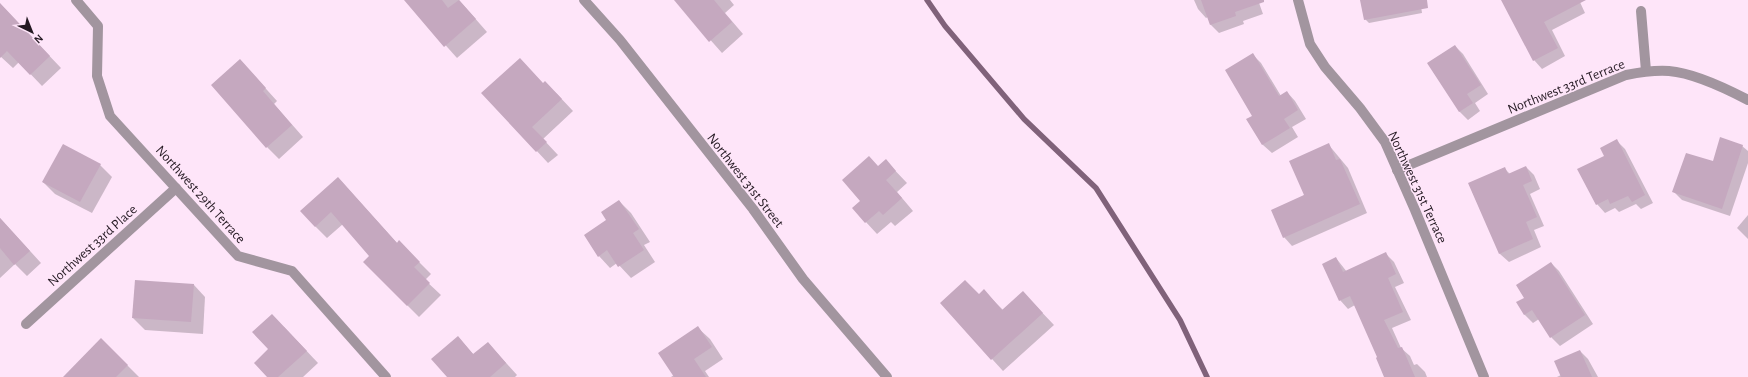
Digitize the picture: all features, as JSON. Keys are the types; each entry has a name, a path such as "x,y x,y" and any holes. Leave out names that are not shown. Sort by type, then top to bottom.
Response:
{"street":[{"name":"Northwest 29th Terrace","path":"76,0 98,26 97,76 110,116 238,256 292,271 380,375"},
{"name":"Northwest 31st Street","path":"584,0 620,40 753,209 803,279 887,377"},
{"name":"Northwest 31st Terrace","path":"1298,0 1310,44 1325,67 1360,108 1385,142 1484,377"},
{"path":"1641,10 1646,71"},
{"name":"Northwest 33rd Terrace","path":"1397,170 1626,75 1646,71 1671,71 1694,77 1748,100"},
{"name":"Northwest 33rd Place","path":"26,324 176,188"}],"building":[{"path":"404,0 442,0 448,8 459,0 476,19 444,47"},
{"path":"674,0 714,0 732,22 709,42"},
{"path":"1201,0 1264,0 1264,2 1235,12 1236,16 1210,25"},
{"path":"1360,0 1427,0 1428,8 1364,20"},
{"path":"1501,0 1586,0 1544,22 1558,48 1533,61"},
{"path":"0,3 50,56 30,75 7,51 0,58"},
{"path":"1455,45 1481,85 1467,94 1473,103 1459,112 1427,63"},
{"path":"1253,53 1279,96 1287,91 1298,110 1284,119 1290,128 1262,145 1246,119 1252,116 1225,70"},
{"path":"520,58 543,83 545,81 562,99 532,127 547,142 536,152 481,93"},
{"path":"240,59 266,88 263,91 292,125 266,148 211,85"},
{"path":"1720,137 1743,145 1722,209 1672,192 1686,153 1713,161"},
{"path":"1617,139 1645,195 1632,202 1628,196 1610,204 1608,199 1596,205 1577,169 1604,156 1600,148"},
{"path":"1329,143 1336,160 1340,159 1360,204 1283,238 1271,210 1304,195 1289,161"},
{"path":"63,144 101,164 80,202 42,182"},
{"path":"869,156 878,166 886,159 896,171 886,180 902,198 883,215 879,211 865,223 852,208 860,201 842,180"},
{"path":"1526,166 1532,181 1523,185 1537,217 1526,222 1533,239 1499,254 1468,183 1505,167 1508,174"},
{"path":"338,177 397,243 399,240 420,262 414,267 430,283 407,306 363,262 369,256 331,212 315,227 300,211"},
{"path":"619,200 639,229 633,233 644,250 618,267 607,250 598,257 584,235 606,220 601,212"},
{"path":"0,218 30,251 14,265 0,248"},
{"path":"1386,252 1396,274 1388,278 1403,312 1384,320 1398,348 1402,347 1415,377 1384,377 1376,358 1377,357 1350,296 1339,301 1322,264 1336,257 1343,272"},
{"path":"1551,262 1585,315 1550,338 1532,310 1524,315 1516,302 1524,298 1516,285"},
{"path":"135,280 194,284 191,322 132,318"},
{"path":"965,280 979,294 984,289 1002,310 1023,291 1043,313 991,360 940,303"},
{"path":"272,314 307,351 278,377 267,377 254,363 268,349 252,332"},
{"path":"698,326 712,347 694,359 706,377 674,377 658,353"},
{"path":"458,336 473,354 488,342 506,363 490,377 447,377 431,359"},
{"path":"101,338 128,365 116,377 63,377"},
{"path":"1580,350 1592,377 1561,377 1554,361"}],"waterway":[{"path":"927,0 945,26 1024,119 1096,188 1180,320 1207,377"}]}
